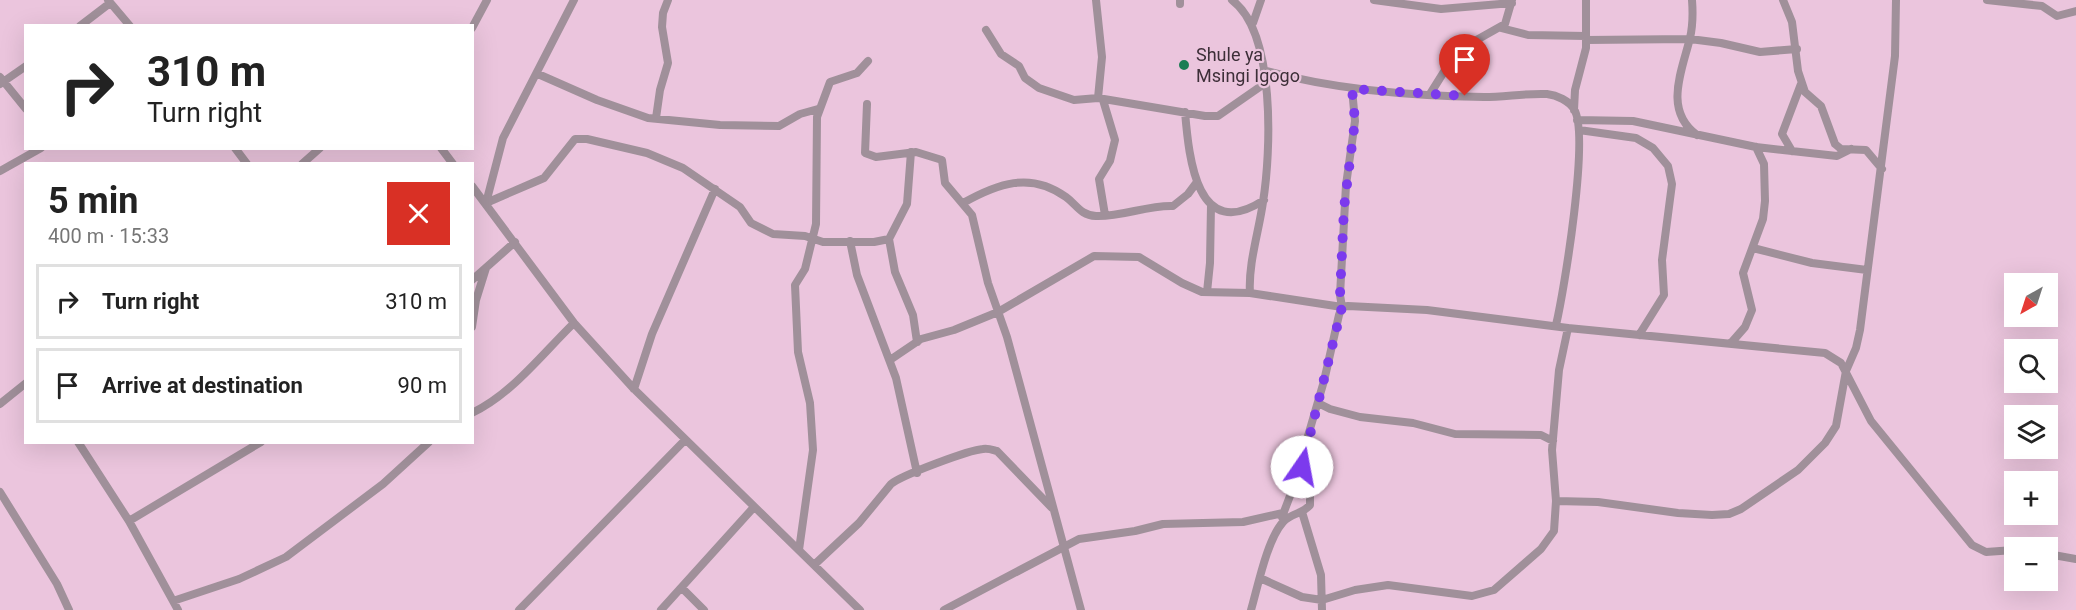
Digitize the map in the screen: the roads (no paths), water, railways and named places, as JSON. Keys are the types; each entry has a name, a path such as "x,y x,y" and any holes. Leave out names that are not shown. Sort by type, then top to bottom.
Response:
{"street":[{"path":"474,24 488,0"},
{"path":"486,203 503,138 538,74 574,0"},
{"path":"656,118 668,63 662,27 663,14 668,0"},
{"path":"1096,0 1102,57 1100,99 1115,140 1110,161 1099,179 1106,215"},
{"path":"1232,0 1253,23 1263,70 1269,151 1249,279 1250,293"},
{"path":"1253,23 1261,0"},
{"path":"1374,0 1441,9 1512,1 1508,19 1501,28 1457,51 1430,94"},
{"path":"1556,325 1571,244 1579,130 1574,110 1575,90 1586,38 1586,0"},
{"path":"1692,0 1690,39 1681,65 1677,97 1683,121 1699,137"},
{"path":"1783,0 1792,22 1801,84 1807,94 1821,106 1835,144 1841,149 1868,151 1882,169"},
{"path":"1556,501 1598,502 1678,513 1729,514 1741,509 1798,470 1825,443 1836,426 1846,371 1858,341 1882,169 1894,56 1896,0"},
{"path":"1988,0 2042,6 2057,16 2076,11"},
{"path":"82,24 109,2 128,24"},
{"path":"1501,28 1528,35 1690,39 1760,52 1797,49"},
{"path":"986,30 996,48 1019,66 1032,85 1074,100 1100,99 1218,116 1264,84"},
{"path":"799,550 813,450 810,403 798,352 795,285 805,269 813,238 817,205 818,109 830,82 856,74 868,61"},
{"path":"24,67 1,81 24,107"},
{"path":"1263,70 1352,89 1485,97 1549,94 1562,98 1574,110"},
{"path":"538,74 597,100 656,118 731,126 779,126 809,110 818,109"},
{"path":"1792,151 1782,134 1801,84"},
{"path":"1251,610 1283,513 1302,467 1342,307 1340,295 1343,220 1355,121 1352,89"},
{"path":"867,104 866,153 876,157 911,153 942,160 945,183 972,215 988,283 1081,610"},
{"path":"1185,112 1191,159 1197,182 1211,205 1226,214 1238,213 1246,211 1263,200"},
{"path":"1577,120 1633,121 1699,137 1756,147 1837,156 1851,149"},
{"path":"1579,130 1636,138 1653,148 1668,166 1672,184 1662,260 1664,295 1639,335"},
{"path":"486,203 544,178 575,139 580,138 647,153 683,168 740,207 751,224 779,236 813,238 823,242 889,239"},
{"path":"1731,343 1745,327 1752,310 1743,277 1765,201 1764,164 1756,147"},
{"path":"0,171 37,150"},
{"path":"304,162 318,150"},
{"path":"911,153 907,204 889,239 895,272 913,315 917,342"},
{"path":"963,203 993,187 1023,182 1041,184 1059,192 1081,213 1106,215 1161,205 1173,206 1188,194 1197,182"},
{"path":"474,188 574,323 685,440 861,610"},
{"path":"634,388 652,334 716,189"},
{"path":"1188,194 1204,195"},
{"path":"1207,292 1211,205"},
{"path":"474,278 515,242"},
{"path":"850,242 857,275 890,360 914,450 917,473"},
{"path":"1753,248 1812,263 1867,270"},
{"path":"890,360 917,342 998,312 1094,256 1139,257 1182,283 1207,292 1250,293 1342,307 1372,306 1427,310 1568,328 1815,350 1833,356 1846,371 1853,391 1871,421 1972,545 1986,552 2004,551"},
{"path":"474,314 486,268"},
{"path":"474,412 490,405 507,390 574,323"},
{"path":"1260,578 1302,597 1323,600 1355,590 1388,585 1472,596 1494,590 1535,555 1554,531 1556,501 1553,441 1559,370 1568,328"},
{"path":"0,404 24,385"},
{"path":"1318,403 1330,410 1360,417 1413,423 1455,434 1540,435 1553,441"},
{"path":"519,610 685,440"},
{"path":"79,444 129,521 178,610"},
{"path":"129,521 258,444"},
{"path":"173,600 239,579 286,557 383,484 427,444"},
{"path":"814,565 859,523 891,484 901,476 917,473 985,448 997,451 1053,509"},
{"path":"1279,528 1290,516 1302,512 1310,505 1311,495 1302,467"},
{"path":"0,492 57,584 69,610"},
{"path":"661,610 754,507"},
{"path":"1302,512 1319,566 1322,610"},
{"path":"944,610 1079,539 1135,531 1163,524 1244,522 1283,513"},
{"path":"2058,556 2076,559"},
{"path":"682,588 704,610"}],"place":[{"name":"Shule ya Msingi Igogo","path":"1184,65"}]}
